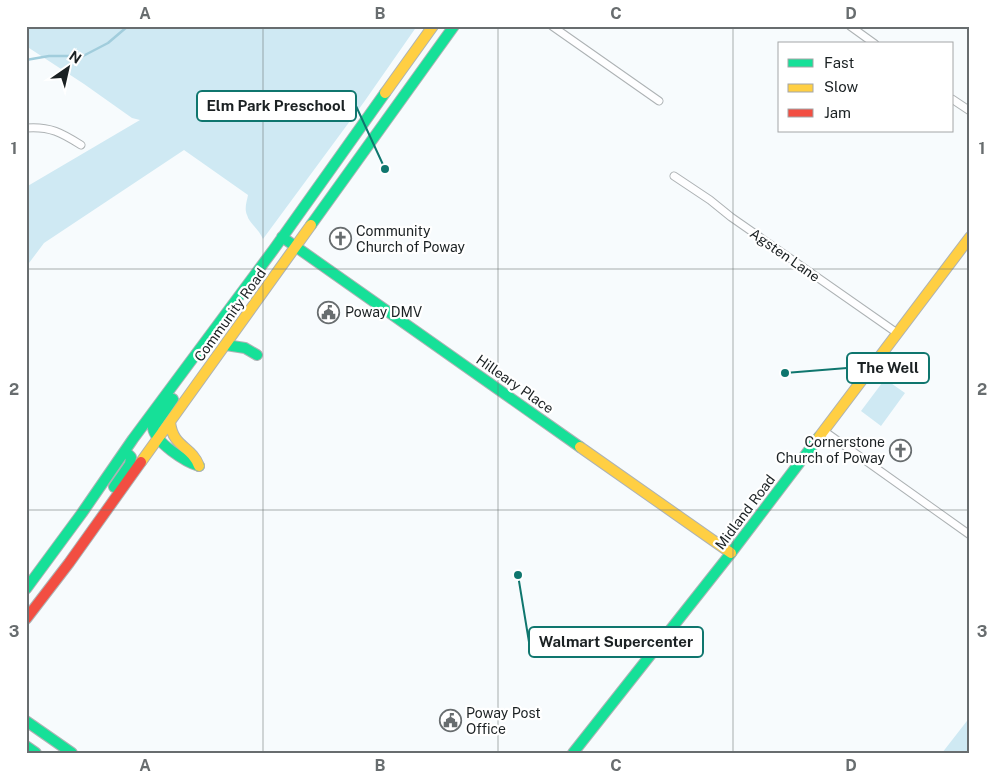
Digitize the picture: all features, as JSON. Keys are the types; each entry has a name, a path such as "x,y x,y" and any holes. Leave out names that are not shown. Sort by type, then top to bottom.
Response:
{"main road":[{"name":"Community Road","path":"26,589 282,237 432,26"},
{"name":"Community Road","path":"26,619 69,563 454,26"},
{"name":"Hilleary Place","path":"282,237 731,553"},
{"name":"Midland Road","path":"573,753 731,553 970,237"},
{"path":"170,422 173,436 180,445 194,455 199,462 199,466 192,464 158,439 154,434 153,428 194,370 212,333"},
{"path":"226,345 245,348 257,355"},
{"path":"101,518 109,495 131,461 130,455 125,451"},
{"path":"69,563 62,556 63,553 85,520 92,499"},
{"path":"26,721 72,753"},
{"path":"26,746 36,753"}],"street":[{"path":"552,26 658,101"},
{"path":"850,26 871,42"},
{"path":"954,100 970,111"},
{"path":"26,128 41,127 64,134 81,145"},
{"name":"Agsten Lane","path":"674,176 897,333"},
{"path":"824,431 970,535"}],"shaded area":[{"path":"26,26 417,26 364,102 263,239 247,215 248,195 184,150 44,243 26,267 26,187 140,120 132,118 26,46"},
{"path":"885,379 905,393 881,426 861,411"},
{"path":"970,717 970,753 942,753"}],"waterway":[{"path":"26,60 49,56 83,56 108,43 128,26"}],"traffic: fast":[{"path":"311,225 454,26"},
{"path":"26,589 133,439 274,249 385,93"},
{"path":"282,237 580,447"},
{"path":"226,345 245,348 257,355"},
{"path":"173,399 153,428 159,439 172,451 199,466"},
{"path":"573,753 731,553 819,437"},
{"path":"114,487 130,464 131,457 125,451"},
{"path":"26,721 72,753"},
{"path":"26,746 36,753"}],"traffic: slow":[{"path":"385,93 433,26"},
{"path":"141,462 311,225"},
{"path":"819,437 970,237"},
{"path":"170,422 178,442 192,454 199,466"},
{"path":"580,447 731,553"}],"traffic: jam":[{"path":"26,619 69,563 141,462"}],"place":[{"name":"Elm Park Preschool","path":"385,169"},
{"name":"Community Church of Poway","path":"340,239"},
{"name":"Poway DMV","path":"329,312"},
{"name":"The Well","path":"785,373"},
{"name":"Cornerstone Church of Poway","path":"901,450"},
{"name":"Walmart Supercenter","path":"518,575"},
{"name":"Poway Post Office","path":"450,721"}]}
